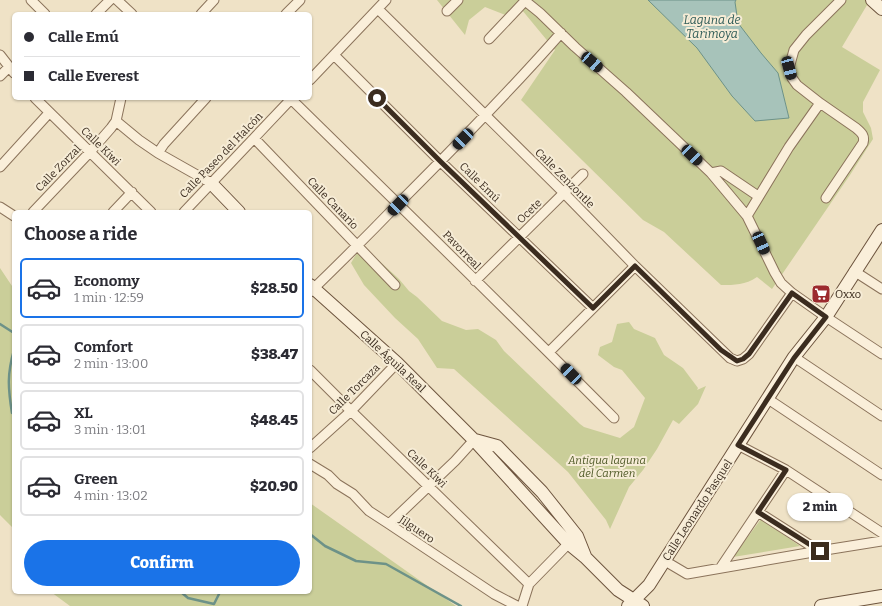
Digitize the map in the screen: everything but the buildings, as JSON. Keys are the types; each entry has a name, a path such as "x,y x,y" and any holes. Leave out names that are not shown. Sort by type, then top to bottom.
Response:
{"street":[{"path":"31,0 43,12"},
{"path":"98,12 110,0"},
{"path":"117,0 130,12"},
{"path":"203,12 214,0"},
{"path":"288,12 300,0"},
{"path":"312,78 386,0"},
{"path":"447,11 458,0"},
{"path":"489,39 524,0 540,13 711,173 747,216 774,273 781,283 792,293 826,317 882,354"},
{"path":"826,198 863,144 864,138 862,132 797,85 792,78 789,68 794,50 841,0"},
{"path":"872,0 882,9"},
{"name":"Calle Zenzontle","path":"378,9 564,193 635,266 721,350 737,361 743,359 749,354 792,293"},
{"path":"312,288 358,246 441,162 523,76 561,33"},
{"path":"0,55 12,70 0,76"},
{"name":"Calle Emú","path":"334,55 441,162 593,308"},
{"name":"Calle Kiwi","path":"37,100 149,210"},
{"name":"Calle Zorzal","path":"35,210 90,152 116,120 121,100"},
{"path":"158,153 164,144 204,100"},
{"name":"Calle Paseo del Halcón","path":"186,210 290,100"},
{"name":"Pavorreal","path":"294,100 614,418"},
{"path":"747,216 758,196 820,103"},
{"path":"0,167 49,113"},
{"path":"116,120 139,140 158,153 211,183 237,210"},
{"name":"Calle Canario","path":"254,138 395,285"},
{"path":"711,173 722,171 758,196"},
{"name":"Ocete","path":"475,281 583,174"},
{"path":"115,210 132,192"},
{"path":"0,207 12,215"},
{"name":"Calle Leonardo Pasquel","path":"635,604 665,561 794,358 826,317 854,271 882,230"},
{"path":"549,352 635,266"},
{"path":"854,271 882,289"},
{"name":"Calle Águila Real","path":"312,290 397,363 474,440"},
{"path":"794,358 882,416"},
{"name":"Calle Torcaza","path":"312,446 350,411 397,363"},
{"name":"Calle Kiwi","path":"312,372 350,411 529,584"},
{"path":"768,399 882,475"},
{"path":"389,524 455,462 474,440 497,446 542,492 572,540 585,557 618,590 635,604"},
{"path":"738,445 786,470 882,533"},
{"name":"Jilguero","path":"312,465 353,494 369,511 494,594 517,606"},
{"path":"721,567 786,470"},
{"path":"758,512 820,551"},
{"path":"522,606 529,584 572,540"},
{"path":"665,561 687,574 721,567 882,541"},
{"path":"821,606 882,596"}],"green space":[{"path":"437,0 870,0 842,47 880,70 863,102 863,112 871,128 873,139 772,289 757,277 740,284 721,285 664,232 643,220 521,100 555,50 522,10 508,16 485,7 469,20 465,35","holes":["785,101 789,118 767,119"]},
{"name":"Antigua laguna del Carmen","path":"358,251 375,257 442,321 466,330 478,329 496,340 504,351 584,427 620,438 634,427 645,398 622,370 614,367 598,355 600,347 612,342 617,324 629,322 634,329 655,338 664,355 683,368 698,388 697,390 706,386 698,404 679,424 673,420 657,449 629,487 610,529 606,520 568,472 454,369 437,368 418,339 395,318 364,285 351,263"},
{"path":"0,268 12,286 12,527 0,515"},
{"path":"312,504 456,606 70,606 54,594 312,594"},
{"path":"761,519 800,546 733,557"}],"water":[{"name":"Laguna de Tarimoya","path":"648,0 736,0 738,23 778,73 789,118 755,121 732,96 697,48"}],"waterway":[{"path":"0,324 12,332"},
{"path":"12,358 9,381 12,413"},
{"path":"312,536 325,546 356,561 386,564 461,606"},
{"path":"183,594 188,598 214,604 219,594"}],"place":[{"name":"Oxxo","path":"821,294"}],"route":[{"path":"377,98 441,162 593,308 635,266 721,350 730,358 737,361 743,359 749,354 792,293 826,317 794,358 738,445 786,470 758,512 820,551"}]}
